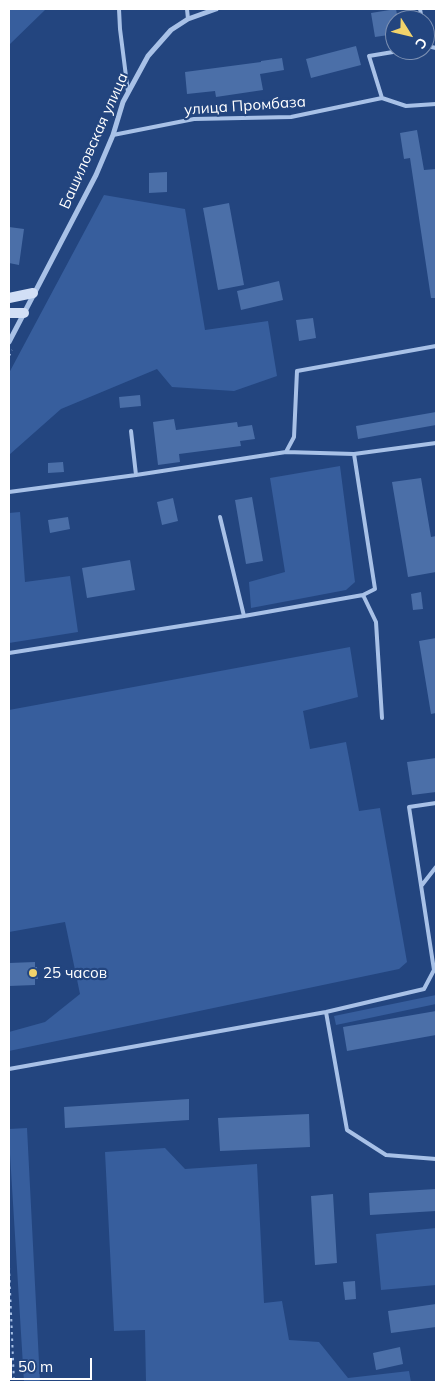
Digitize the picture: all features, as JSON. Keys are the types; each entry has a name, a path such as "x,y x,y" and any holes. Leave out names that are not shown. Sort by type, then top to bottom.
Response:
{"main road":[{"path":"9,298 34,293"},
{"path":"9,313 24,313"}],"street":[{"name":"Башиловская улица","path":"9,342 96,174 113,135 128,92 148,56 171,30 188,19 216,9"}],"lane":[{"path":"119,9 128,92"},
{"path":"187,9 188,19"},
{"path":"385,53 369,56 382,98 406,106 436,104"},
{"name":"улица Промбаза","path":"113,135 194,119 291,117 382,98"},
{"path":"286,452 294,437 297,371 436,346"},
{"path":"132,431 136,475"},
{"path":"9,492 286,452 354,454 436,443"},
{"path":"9,653 244,616 363,595 375,589 354,454"},
{"path":"220,517 244,616"},
{"path":"363,595 376,622 382,718"},
{"path":"9,1069 326,1012 424,989 435,970 409,807 436,803"},
{"path":"422,885 436,867"},
{"path":"326,1012 347,1130 386,1155 436,1159"}],"path":[{"path":"9,1267 14,1382"}],"shaded area":[{"path":"9,9 46,9 9,45"},
{"path":"104,195 185,209 205,330 268,321 277,376 234,391 172,387 157,369 61,409 9,455 9,373"},
{"path":"340,466 355,582 346,590 251,608 249,582 285,572 270,478"},
{"path":"20,512 25,582 70,576 78,632 9,643 9,513"},
{"path":"350,647 358,697 303,711 310,749 346,742 359,811 380,808 407,962 399,969 9,1051 9,1032 45,1022 80,994 65,922 9,932 9,710"},
{"path":"436,995 436,1004 336,1025 334,1016"},
{"path":"27,1128 40,1382 24,1382 9,1138 9,1129"},
{"path":"165,1148 185,1169 257,1164 264,1303 282,1301 289,1340 319,1342 348,1378 409,1371 411,1382 146,1382 145,1330 114,1331 105,1152"},
{"path":"436,1228 436,1285 381,1290 376,1234"}],"building":[{"path":"385,11 385,36 375,37 371,13"},
{"path":"356,46 361,65 311,78 306,59"},
{"path":"282,58 284,70 260,74 263,90 216,97 215,91 187,94 185,72"},
{"path":"417,130 424,170 436,169 436,298 431,298 410,158 404,159 400,133"},
{"path":"167,172 167,192 149,193 149,173"},
{"path":"229,203 244,285 218,290 203,208"},
{"path":"9,227 24,229 19,265 9,263"},
{"path":"279,281 283,300 241,310 237,291"},
{"path":"313,318 316,338 299,341 296,320"},
{"path":"140,395 141,406 120,408 119,397"},
{"path":"436,412 436,425 358,439 356,426"},
{"path":"174,419 176,430 237,422 238,427 252,425 255,439 240,441 241,446 179,454 180,462 158,465 153,422"},
{"path":"63,462 64,472 48,473 48,463"},
{"path":"421,478 431,537 436,536 436,572 408,577 392,482"},
{"path":"252,497 263,561 246,564 235,500"},
{"path":"173,498 178,521 162,525 157,502"},
{"path":"68,517 70,529 50,533 48,520"},
{"path":"130,560 135,590 87,598 82,568"},
{"path":"421,592 423,609 413,610 411,594"},
{"path":"436,638 436,713 431,714 419,641"},
{"path":"436,758 436,792 412,795 407,762"},
{"path":"35,962 38,979 35,979 35,985 9,986 9,963"},
{"path":"436,1011 436,1035 347,1051 343,1027"},
{"path":"189,1099 189,1120 65,1128 64,1107"},
{"path":"309,1114 310,1147 220,1151 218,1118"},
{"path":"436,1189 436,1211 370,1215 369,1193"},
{"path":"333,1194 337,1263 315,1265 311,1196"},
{"path":"355,1281 356,1299 345,1300 343,1282"},
{"path":"436,1304 436,1327 391,1333 388,1311"},
{"path":"400,1347 403,1364 376,1370 373,1353"}],"place":[{"name":"25 часов","path":"33,973"}]}
